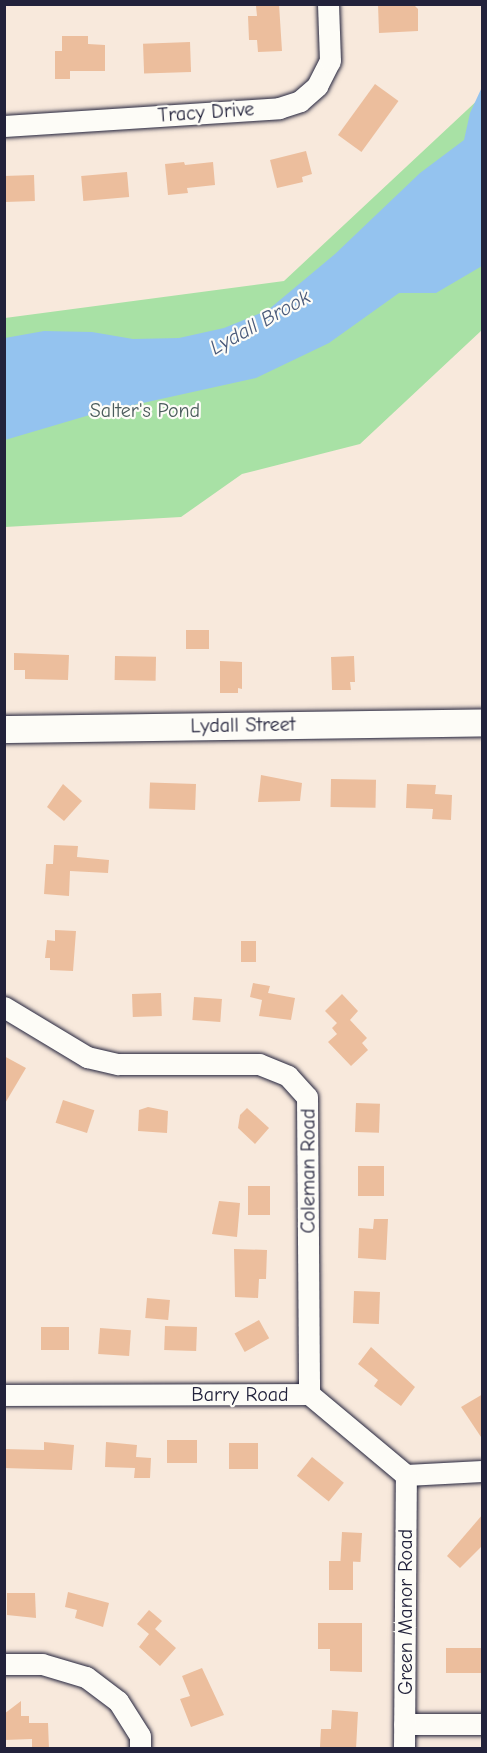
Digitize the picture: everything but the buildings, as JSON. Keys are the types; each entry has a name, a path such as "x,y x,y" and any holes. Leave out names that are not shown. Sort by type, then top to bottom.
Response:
{"street":[{"name":"Tracy Drive","path":"4,126 279,108 300,101 317,86 330,61 328,4"},
{"name":"Lydall Street","path":"4,729 483,722"},
{"name":"Coleman Road","path":"4,1007 87,1057 118,1064 259,1064 288,1076 307,1097 309,1394"},
{"name":"Barry Road","path":"4,1395 309,1394 406,1475"},
{"path":"406,1475 483,1472"},
{"name":"Green Manor Road","path":"404,1749 406,1475"},
{"path":"4,1664 42,1664 86,1677 118,1701 140,1736 140,1749"},
{"path":"404,1724 483,1724"}],"green space":[{"name":"Salter's Pond","path":"482,96 482,330 360,444 242,474 181,517 5,527 5,318 284,281"}],"water":[{"name":"Salter's Pond","path":"482,87 482,266 436,293 399,293 329,343 256,378 93,414 5,440 5,338 44,331 92,332 133,339 179,338 224,328 268,310 335,254 420,173 464,140 470,113"}],"water label":[{"name":"Lydall Brook","path":"260,322"}]}
